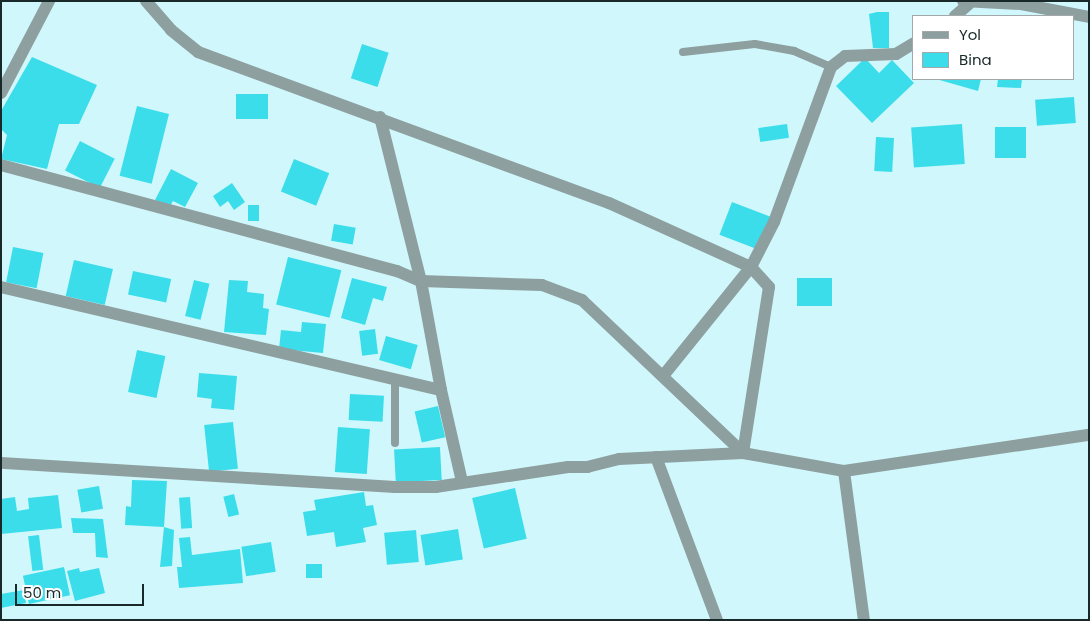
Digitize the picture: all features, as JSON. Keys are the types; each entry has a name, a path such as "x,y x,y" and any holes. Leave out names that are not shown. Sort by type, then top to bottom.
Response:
{"street":[{"path":"1,93 48,1"},
{"path":"146,1 171,30 198,52 609,202 751,267 769,287 743,453"},
{"path":"957,15 966,3 1021,4 1089,17"},
{"path":"663,376 751,267 774,222 831,67 845,56 896,54 912,44"},
{"path":"380,117 421,281 441,390 462,482"},
{"path":"1,165 397,271 421,281 542,285 582,300 743,453"},
{"path":"1,288 441,390"},
{"path":"1,463 395,487 436,486 568,467 588,467 619,459 743,453 844,471 1089,435"},
{"path":"656,457 717,620"},
{"path":"844,471 864,620"}],"lane":[{"path":"683,52 756,44 794,51 831,67"},
{"path":"395,379 395,443"}],"building":[{"path":"889,12 889,48 873,48 869,14"},
{"path":"362,44 389,53 378,87 351,78"},
{"path":"32,57 97,85 79,124 59,124 47,169 1,159 7,135 1,129 1,111"},
{"path":"865,58 879,73 892,60 914,83 872,123 836,86"},
{"path":"940,80 981,80 978,91"},
{"path":"998,80 1022,80 1021,88 997,87"},
{"path":"236,94 268,94 268,119 236,119"},
{"path":"1074,97 1076,123 1037,126 1035,100"},
{"path":"137,106 169,114 152,184 120,176"},
{"path":"787,124 789,138 760,142 758,128"},
{"path":"962,124 965,164 914,167 911,128"},
{"path":"995,127 1026,127 1026,158 995,158"},
{"path":"876,137 894,138 892,172 874,171"},
{"path":"80,141 115,159 100,188 65,170"},
{"path":"294,159 329,173 316,206 281,191"},
{"path":"171,169 198,183 185,207 173,201 169,208 155,200"},
{"path":"232,183 245,202 234,210 228,201 220,207 213,196"},
{"path":"732,202 771,217 759,250 719,235"},
{"path":"248,205 259,205 259,221 248,221"},
{"path":"334,224 356,228 353,245 331,241"},
{"path":"13,247 43,253 37,288 6,282"},
{"path":"288,257 341,270 330,318 276,305"},
{"path":"74,260 113,269 105,305 66,296"},
{"path":"133,271 171,279 166,303 128,294"},
{"path":"352,278 387,287 383,301 373,298 365,325 341,318"},
{"path":"797,278 832,278 832,306 797,306"},
{"path":"194,280 210,284 201,320 185,316"},
{"path":"229,280 248,281 247,292 264,294 263,308 269,309 266,335 224,332"},
{"path":"302,322 326,324 323,353 279,349 281,330 301,332"},
{"path":"375,329 378,354 362,356 359,331"},
{"path":"386,336 418,345 411,369 379,360"},
{"path":"137,350 165,356 156,398 128,392"},
{"path":"199,373 237,376 234,410 211,408 212,399 197,397"},
{"path":"350,394 384,396 383,422 349,420"},
{"path":"438,406 445,437 422,443 415,411"},
{"path":"233,422 238,469 209,472 204,425"},
{"path":"338,427 370,429 367,474 335,472"},
{"path":"440,447 442,480 396,482 394,449"},
{"path":"132,480 167,481 164,527 125,525 126,506 131,507"},
{"path":"99,486 103,509 81,512 77,490"},
{"path":"515,488 527,539 484,549 472,498"},
{"path":"364,492 366,506 373,505 377,525 363,528 366,542 336,547 334,532 307,536 303,512 316,510 314,500"},
{"path":"234,494 239,514 228,517 223,497"},
{"path":"58,495 62,528 1,534 1,499 15,497 17,511 29,509 28,498"},
{"path":"190,497 192,528 181,529 179,498"},
{"path":"71,518 103,519 108,558 96,557 95,533 73,533"},
{"path":"164,527 174,530 172,566 160,567"},
{"path":"458,529 463,560 425,566 420,535"},
{"path":"416,530 419,562 387,565 384,533"},
{"path":"39,535 43,570 32,571 28,536"},
{"path":"190,537 192,555 240,549 243,583 179,588 177,567 182,567 179,538"},
{"path":"271,542 276,572 246,576 241,547"},
{"path":"306,564 322,564 322,578 306,578"},
{"path":"64,567 70,595 29,604 23,576"},
{"path":"79,568 80,572 99,568 105,593 75,601 67,571"},
{"path":"24,590 26,603 1,608 1,594"}]}
